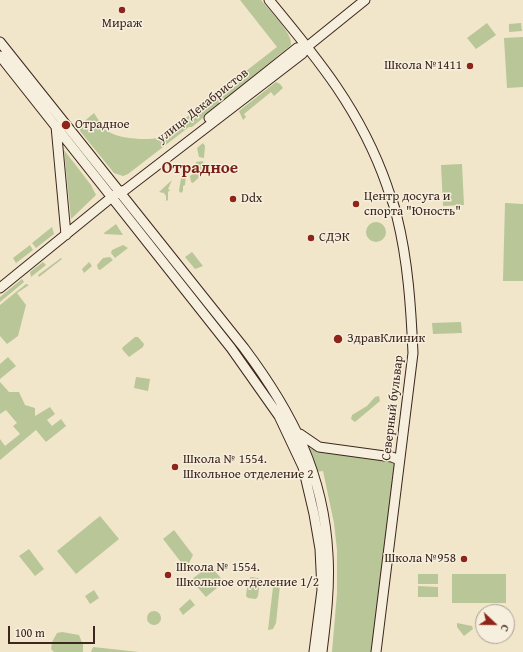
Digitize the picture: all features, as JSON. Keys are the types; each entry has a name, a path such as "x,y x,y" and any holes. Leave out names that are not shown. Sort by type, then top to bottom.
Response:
{"main road":[{"name":"Северный бульвар","path":"268,0 308,46 333,80 359,123 380,166 397,216 409,292 413,353 376,652"},
{"name":"улица Декабристов","path":"0,288 116,195 125,190 302,54 308,46 365,0"},
{"path":"0,42 263,392 279,416 293,443 307,481 320,549 322,590 314,652"},
{"path":"0,56 56,126 116,195 253,359 272,387 298,432 308,458 323,514 328,554 328,594 322,652"},
{"path":"56,126 66,235"},
{"path":"298,432 319,447 392,457 399,460"}],"green space":[{"path":"240,0 261,0 275,15 288,34 291,40 291,45 192,127 189,127 128,174 123,176 114,173 80,131 81,124 94,113 105,128 114,134 135,139 161,137 277,47"},
{"path":"487,23 496,35 476,49 467,38"},
{"path":"521,23 522,31 509,32 509,24"},
{"path":"523,37 523,87 507,88 504,38"},
{"path":"276,82 283,88 274,96 271,92 244,114 246,117 243,120 239,111"},
{"path":"203,143 205,146 204,158 199,157 197,148"},
{"path":"64,150 91,185 96,195 71,219"},
{"path":"203,161 204,168 202,174 193,183 191,182 190,176 194,173 196,162"},
{"path":"462,164 464,205 443,206 441,165"},
{"path":"190,166 186,174 183,191 181,193 179,191 182,172"},
{"path":"172,180 168,189 170,190 168,192 168,200 166,201 166,196 164,193 159,192"},
{"path":"505,203 523,204 523,281 503,281"},
{"path":"376,222 383,225 386,232 383,239 376,242 369,239 366,232 369,225"},
{"path":"116,224 123,235 104,234 104,233"},
{"path":"52,227 54,234 36,248 32,243"},
{"path":"30,245 33,250 16,263 13,258"},
{"path":"123,245 128,248 115,258 111,253 112,250"},
{"path":"192,252 203,266 195,269 185,257"},
{"path":"110,257 113,260 100,270 98,269 97,265 103,258"},
{"path":"61,258 62,259 39,277 38,275"},
{"path":"43,262 46,265 31,277 30,272"},
{"path":"89,262 92,266 84,273 82,269"},
{"path":"22,279 24,282 0,302 0,297"},
{"path":"26,284 29,285 17,293 26,305 18,336 7,344 0,336 0,305"},
{"path":"461,322 462,333 433,334 432,323"},
{"path":"135,337 138,337 144,344 143,347 129,357 122,349"},
{"path":"8,357 16,366 0,379 0,364"},
{"path":"136,377 150,379 148,391 134,388"},
{"path":"0,382 9,392 19,392 25,405 35,408 35,416 50,407 55,414 47,420 52,426 61,419 66,426 46,442 36,430 0,460 0,439 5,446 20,434 13,426 17,423 6,410 0,414"},
{"path":"379,396 380,401 355,422 351,419 352,415 367,406 375,397"},
{"path":"308,448 390,460 395,465 372,652 332,652 337,593 337,550 334,523 323,471 315,472"},
{"path":"100,516 119,539 76,574 57,551"},
{"path":"174,530 193,555 189,563 184,566 163,539"},
{"path":"29,549 44,569 35,576 19,556"},
{"path":"210,565 224,582 206,597 191,580"},
{"path":"418,574 438,574 438,584 418,584"},
{"path":"452,574 506,574 506,603 452,603"},
{"path":"251,577 258,578 260,580 258,596 256,599 248,598 246,596 248,580"},
{"path":"280,585 276,623 273,629 268,630 273,587"},
{"path":"418,586 438,587 438,597 418,597"},
{"path":"94,590 99,598 90,604 85,596"},
{"path":"190,599 195,605 183,615 179,609"},
{"path":"154,611 159,613 161,618 159,623 154,625 149,623 147,618 149,613"},
{"path":"457,623 472,626 473,629 464,636 457,627"},
{"path":"62,632 79,635 83,645 83,652 54,652 51,649 52,642 57,633"},
{"path":"93,647 139,652 91,652"}],"place":[{"name":"Мираж","path":"122,10"},
{"name":"Школа №1411","path":"470,66"},
{"name":"Отрадное","path":"66,125"},
{"name":"Ddx","path":"233,199"},
{"name":"Центр досуга и спорта \"Юность\"","path":"356,204"},
{"name":"СДЭК","path":"311,238"},
{"name":"ЗдравКлиник","path":"338,339"},
{"name":"Школа № 1554. Школьное отделение 2","path":"175,467"},
{"name":"Школа №958","path":"464,559"},
{"name":"Школа № 1554. Школьное отделение 1/2","path":"168,575"}],"district":[{"name":"Отрадное","path":"200,169"}]}
